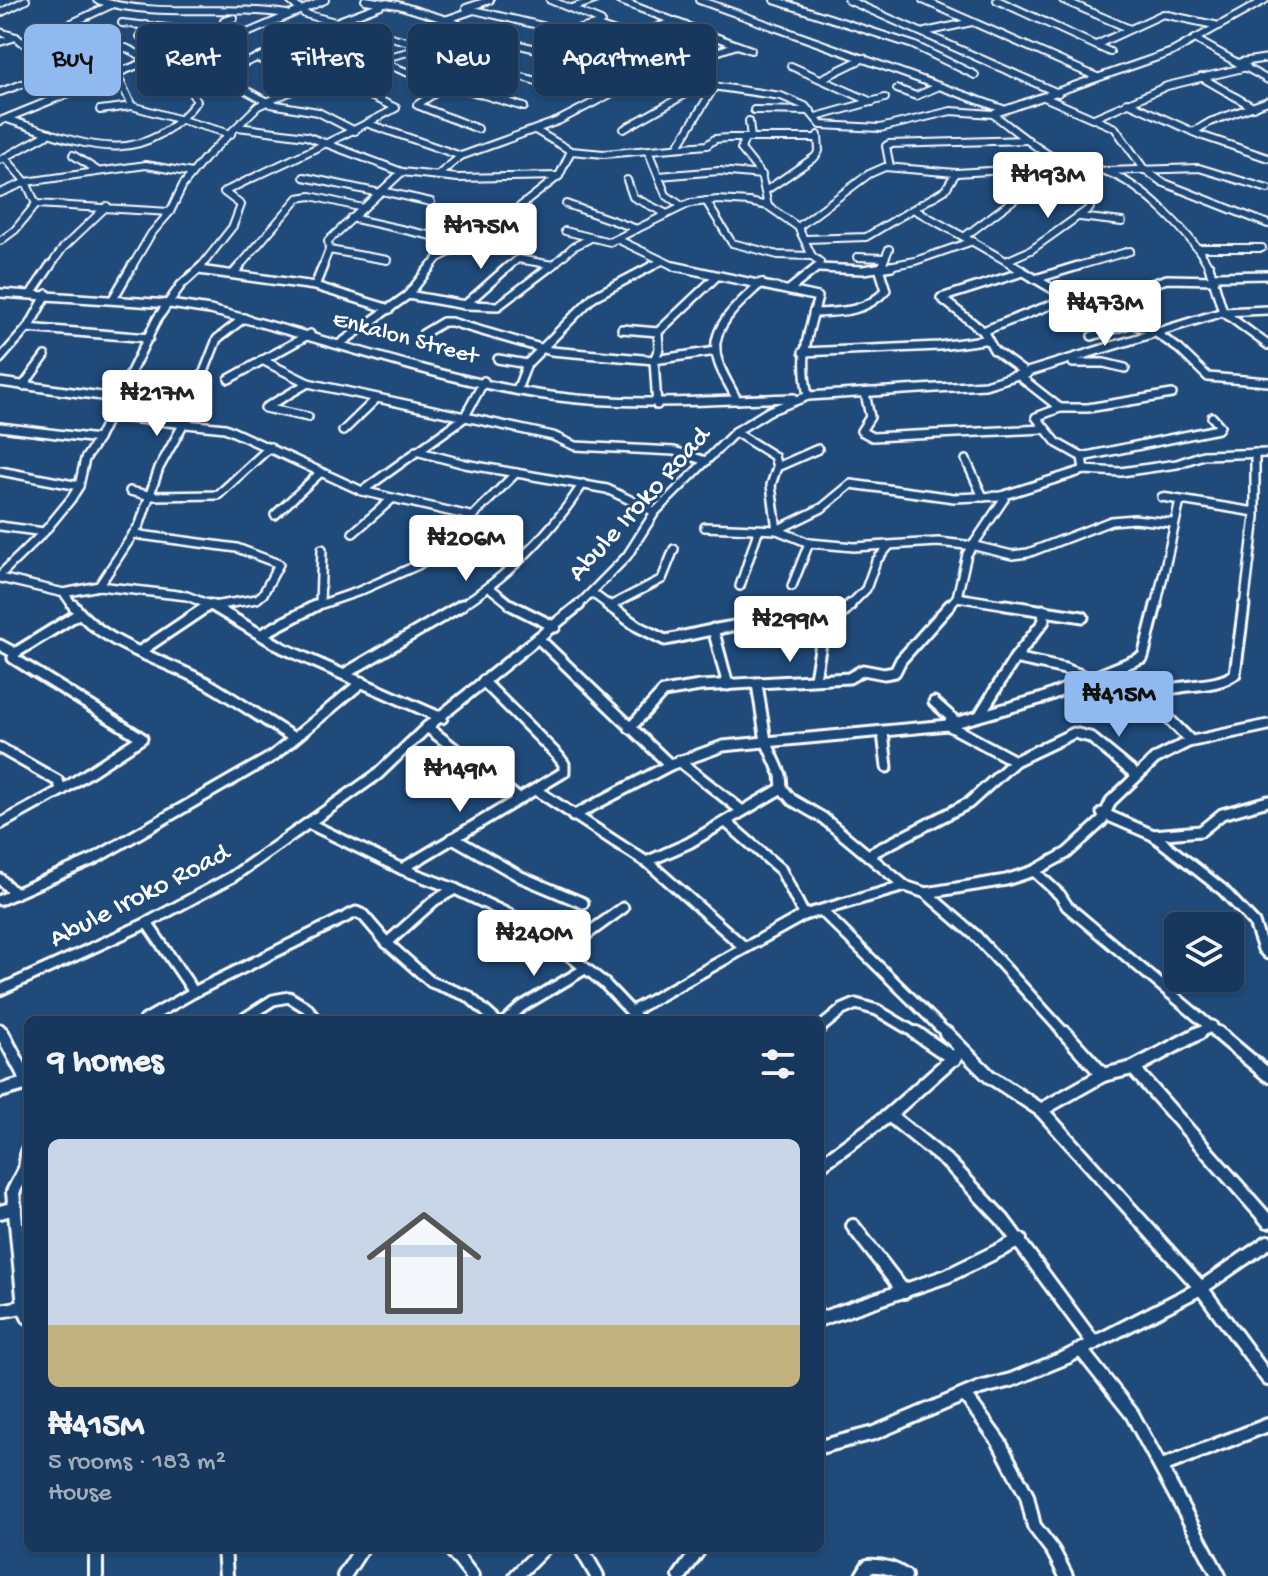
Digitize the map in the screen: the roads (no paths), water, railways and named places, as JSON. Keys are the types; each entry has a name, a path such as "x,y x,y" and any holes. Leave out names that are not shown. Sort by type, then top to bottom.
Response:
{"street":[{"path":"0,13 26,0"},
{"path":"97,0 111,5 174,11 261,8 287,14"},
{"path":"289,0 298,9 408,41"},
{"path":"234,18 224,21 221,30 249,33 298,9 325,0"},
{"path":"365,0 398,5 454,24"},
{"path":"398,5 413,0"},
{"path":"466,8 490,0"},
{"path":"550,0 601,22 597,24"},
{"path":"572,8 595,0"},
{"path":"618,0 751,50"},
{"path":"699,0 1003,109"},
{"path":"774,0 913,45 975,75"},
{"path":"848,0 1058,93"},
{"path":"923,0 1097,77"},
{"path":"997,0 1110,52"},
{"path":"1063,0 1130,29"},
{"path":"754,110 880,128 951,111 993,114 1172,52 1265,0"},
{"path":"261,8 274,4"},
{"path":"332,24 385,4"},
{"path":"73,24 111,5"},
{"path":"445,20 474,10 536,24"},
{"path":"1096,45 1169,13 1219,26"},
{"path":"666,24 672,22"},
{"path":"925,32 974,22"},
{"path":"122,23 137,24"},
{"path":"0,32 16,37 24,44"},
{"path":"0,42 16,37"},
{"path":"1195,39 1268,80"},
{"path":"716,52 737,45"},
{"path":"126,48 137,54"},
{"path":"263,55 216,74 267,102 318,112 355,131"},
{"path":"256,58 263,61"},
{"path":"823,78 864,58"},
{"path":"1094,118 1127,102 1268,58"},
{"path":"791,66 872,102"},
{"path":"1201,77 1253,107"},
{"path":"0,92 24,83"},
{"path":"121,83 132,106"},
{"path":"716,86 768,92 795,101 815,117 819,151 815,157 768,189"},
{"path":"897,89 916,96 937,87"},
{"path":"2,119 61,96"},
{"path":"2,119 106,145 133,147 165,133 197,101 192,96"},
{"path":"113,299 192,173 258,106 281,96"},
{"path":"0,576 44,532 79,486 85,459 98,439 157,319 181,285 199,270 233,226 241,207 224,192 355,131 396,108 370,96"},
{"path":"430,96 419,103 419,107 478,129"},
{"path":"487,96 524,107"},
{"path":"438,175 461,156 535,130 604,96"},
{"path":"624,129 682,96"},
{"path":"678,146 709,96"},
{"path":"1044,97 1115,128 1144,169 1162,182 1268,224"},
{"path":"815,117 885,98"},
{"path":"1193,132 1210,122 1268,101"},
{"path":"1127,102 1193,132 1268,158"},
{"path":"100,110 132,106 231,134"},
{"path":"993,114 1071,166"},
{"path":"749,121 748,138 741,149 753,160 762,175 768,189 768,206"},
{"path":"369,124 461,156"},
{"path":"238,127 295,134 402,172 458,178 559,176"},
{"path":"535,130 571,151 604,154 649,153 678,146 748,138 817,138"},
{"path":"36,204 26,182 3,159 50,133"},
{"path":"890,167 886,146 889,144 1028,140"},
{"path":"341,343 408,295 438,258 468,244 559,176 571,151"},
{"path":"649,153 666,195 682,206"},
{"path":"73,155 98,171"},
{"path":"0,193 26,182 150,165 192,173"},
{"path":"798,227 869,174 890,167 956,173 1071,166 1106,171 1199,168 1268,189"},
{"path":"1052,169 1054,179"},
{"path":"659,176 719,171 762,175"},
{"path":"1106,171 1128,183 1183,229 1199,248 1215,278 1223,312 1268,345"},
{"path":"315,286 329,250 328,241 402,172"},
{"path":"806,239 866,237 945,190 956,173"},
{"path":"304,177 431,202"},
{"path":"964,237 1020,195 1054,179 1085,191 1090,208 1080,217 1031,250 1005,262"},
{"path":"627,180 633,197 667,214"},
{"path":"1258,185 1268,181"},
{"path":"233,274 298,198 311,196 363,208"},
{"path":"706,201 732,243 778,255 812,256"},
{"path":"565,231 605,242 619,240 682,206 706,201 768,206 798,227 812,256 820,262 819,268"},
{"path":"36,204 170,212"},
{"path":"0,241 15,230 36,204"},
{"path":"566,204 637,229"},
{"path":"31,294 63,248 107,206"},
{"path":"915,210 1073,301 1157,334 1187,354 1208,377 1223,381 1266,380"},
{"path":"1080,217 1122,222"},
{"path":"351,218 468,244"},
{"path":"0,227 15,230"},
{"path":"408,295 465,305 498,306 573,247 589,239"},
{"path":"619,240 681,270 761,283 818,297 803,352 805,397"},
{"path":"790,289 819,268 880,271 899,268 973,241"},
{"path":"1199,248 1262,248"},
{"path":"813,313 863,310 878,301 886,290 880,271 889,249"},
{"path":"329,250 387,260"},
{"path":"1035,279 1130,251"},
{"path":"857,257 885,258"},
{"path":"465,305 518,259 553,265"},
{"path":"517,390 527,364 600,291 660,262"},
{"path":"199,270 315,286 390,309"},
{"path":"1023,272 941,298 1060,408"},
{"path":"1087,305 1167,279 1268,275"},
{"path":"622,329 658,332 717,276"},
{"path":"737,400 716,351 718,337 726,321 761,283"},
{"name":"Enkalon Street","path":"0,293 170,304 310,334 517,390 657,405 805,397"},
{"path":"0,359 27,328 47,294"},
{"path":"803,352 939,346 984,336 1058,302 1073,301"},
{"name":"Abule Iroko Road","path":"0,990 147,923 232,877 378,774 427,727 555,627 592,593 627,556 655,512 735,432 769,411 805,397 972,387 1070,361 1223,312 1268,310"},
{"path":"99,586 133,534 152,496 159,468 184,423 217,339 244,318"},
{"path":"423,334 443,322 451,322 528,342 543,349 654,360 716,351"},
{"path":"1092,336 1132,323"},
{"path":"27,328 149,338"},
{"path":"657,405 654,360 659,349 658,332"},
{"path":"229,379 310,334"},
{"path":"23,386 45,356"},
{"path":"498,359 527,364"},
{"path":"262,360 308,383 553,436 575,446 674,451 706,461"},
{"path":"1070,361 1125,368"},
{"path":"362,491 390,474 416,451 464,418 484,381"},
{"path":"0,382 116,398"},
{"path":"308,383 265,408 308,417"},
{"path":"865,393 870,417 861,431 872,437 1044,429"},
{"path":"1172,394 1088,408 1060,408 1042,412 1036,417 1057,443 1082,457 1218,429 1220,426 1212,417"},
{"path":"343,431 376,399"},
{"path":"109,416 225,428 362,491 470,516"},
{"path":"1031,428 1037,422"},
{"path":"0,427 98,439"},
{"path":"735,432 774,456 777,467 771,485 777,530"},
{"path":"130,491 152,496 218,495 270,447"},
{"path":"777,467 818,449"},
{"path":"416,451 607,489 655,512"},
{"path":"1190,740 1150,700 1158,692 1224,682 1235,674 1255,512 1255,453"},
{"path":"705,527 777,530 822,508 851,484 954,498 1001,496 1084,470 1121,472 1177,464 1203,455 1268,453"},
{"path":"1082,457 1084,470"},
{"path":"966,460 983,497"},
{"path":"0,471 79,486"},
{"path":"275,515 320,473"},
{"path":"262,634 320,603 357,592 418,565 439,550 516,473"},
{"path":"346,673 489,587 563,515 583,484"},
{"path":"630,728 663,692 815,678 849,678 871,669 884,674 895,672 901,660 957,597 967,554 1004,499 1001,496"},
{"path":"1162,497 1255,512"},
{"path":"353,533 392,499"},
{"path":"573,816 674,763 723,746 948,725 981,713 1043,698 1143,657 1156,614 1166,544 1180,501"},
{"path":"777,530 809,543 854,547 938,542 1020,555 1111,521 1134,519 1173,523"},
{"path":"0,526 44,532"},
{"path":"740,586 758,531"},
{"path":"133,534 237,548 279,564 263,594 257,599 210,604 139,652"},
{"path":"792,586 809,543"},
{"path":"815,678 823,632 866,589 876,561 889,546"},
{"path":"854,547 876,561"},
{"path":"320,603 322,549"},
{"path":"610,606 662,579 674,549"},
{"path":"0,576 64,593 99,586 187,596 210,604 283,648 346,673 442,718"},
{"path":"489,587 514,607 555,627"},
{"path":"64,593 78,614 139,652 204,682 294,738"},
{"path":"592,593 637,626 665,640 713,629 793,625 814,627 823,632"},
{"path":"957,597 1083,617"},
{"path":"981,713 1015,658 1044,621 1043,610"},
{"path":"0,824 62,790 142,738 13,658 15,653 78,614"},
{"path":"713,629 728,685"},
{"path":"538,638 630,728 741,810"},
{"path":"0,645 15,653"},
{"path":"1015,658 1065,669 1089,678"},
{"path":"402,869 564,772 564,764 483,681"},
{"path":"0,900 119,846 273,756 362,682"},
{"path":"757,684 766,741 781,775 782,788 792,800 823,818 905,886 926,893 976,936 1103,1075"},
{"path":"934,702 952,718 948,725"},
{"path":"948,725 1015,761"},
{"path":"926,893 1006,880 1034,871 1067,853 1102,821 1102,813 1135,774 1160,753 1190,740 1268,725"},
{"path":"427,727 519,799"},
{"path":"883,733 887,767"},
{"path":"868,855 969,803 1015,761 1074,733 1085,734 1135,774"},
{"path":"0,748 58,781 62,790"},
{"path":"646,862 726,822 741,810 782,788"},
{"path":"536,790 646,862 744,947"},
{"path":"1153,835 1201,831 1208,821 1222,814 1268,801"},
{"path":"1102,813 1153,835 1223,890 1254,923 1263,949 1268,954"},
{"path":"726,822 781,870 804,915"},
{"path":"310,824 402,869 455,889 531,925 565,950 636,1016"},
{"path":"453,838 521,877 583,903"},
{"path":"1034,871 1060,895 1067,906 1268,1075"},
{"path":"0,879 15,894"},
{"path":"632,1011 804,915 905,886"},
{"path":"387,943 435,900 455,889"},
{"path":"565,950 623,908"},
{"path":"152,1016 356,912 363,915 387,943 431,982 468,996 490,1016"},
{"path":"823,912 958,1055"},
{"path":"147,923 194,992"},
{"path":"511,1016 585,969"},
{"path":"248,1016 277,998 293,996 304,1003 314,1016"},
{"path":"824,1025 850,1006 864,1005 958,1055 1041,1110 1201,1288 1268,1379"},
{"path":"1041,1110 1103,1075 1133,1068 1212,1026"},
{"path":"0,1029 24,1074"},
{"path":"824,1162 889,1115 958,1055"},
{"path":"1133,1068 1268,1221"},
{"path":"0,1091 24,1083"},
{"path":"889,1115 950,1164 1020,1240 1132,1414 1219,1576"},
{"path":"24,1171 13,1192 24,1284"},
{"path":"13,1192 24,1189"},
{"path":"0,1212 15,1208"},
{"path":"853,1226 904,1292"},
{"path":"824,1316 947,1276 1020,1240"},
{"path":"824,1446 874,1433 965,1395 1026,1374 1087,1346 1201,1288 1268,1242"},
{"path":"0,1311 24,1310"},
{"path":"965,1395 999,1442 1027,1496 1034,1526 1053,1551 1066,1576"},
{"path":"1162,1466 1268,1425"},
{"path":"96,1552 96,1576"},
{"path":"224,1552 226,1576"},
{"path":"344,1576 359,1552"},
{"path":"453,1552 472,1576"},
{"path":"516,1576 540,1552"},
{"path":"583,1552 597,1576"},
{"path":"680,1576 697,1552"},
{"path":"862,1576 868,1566 882,1566 891,1567 905,1576"}]}
